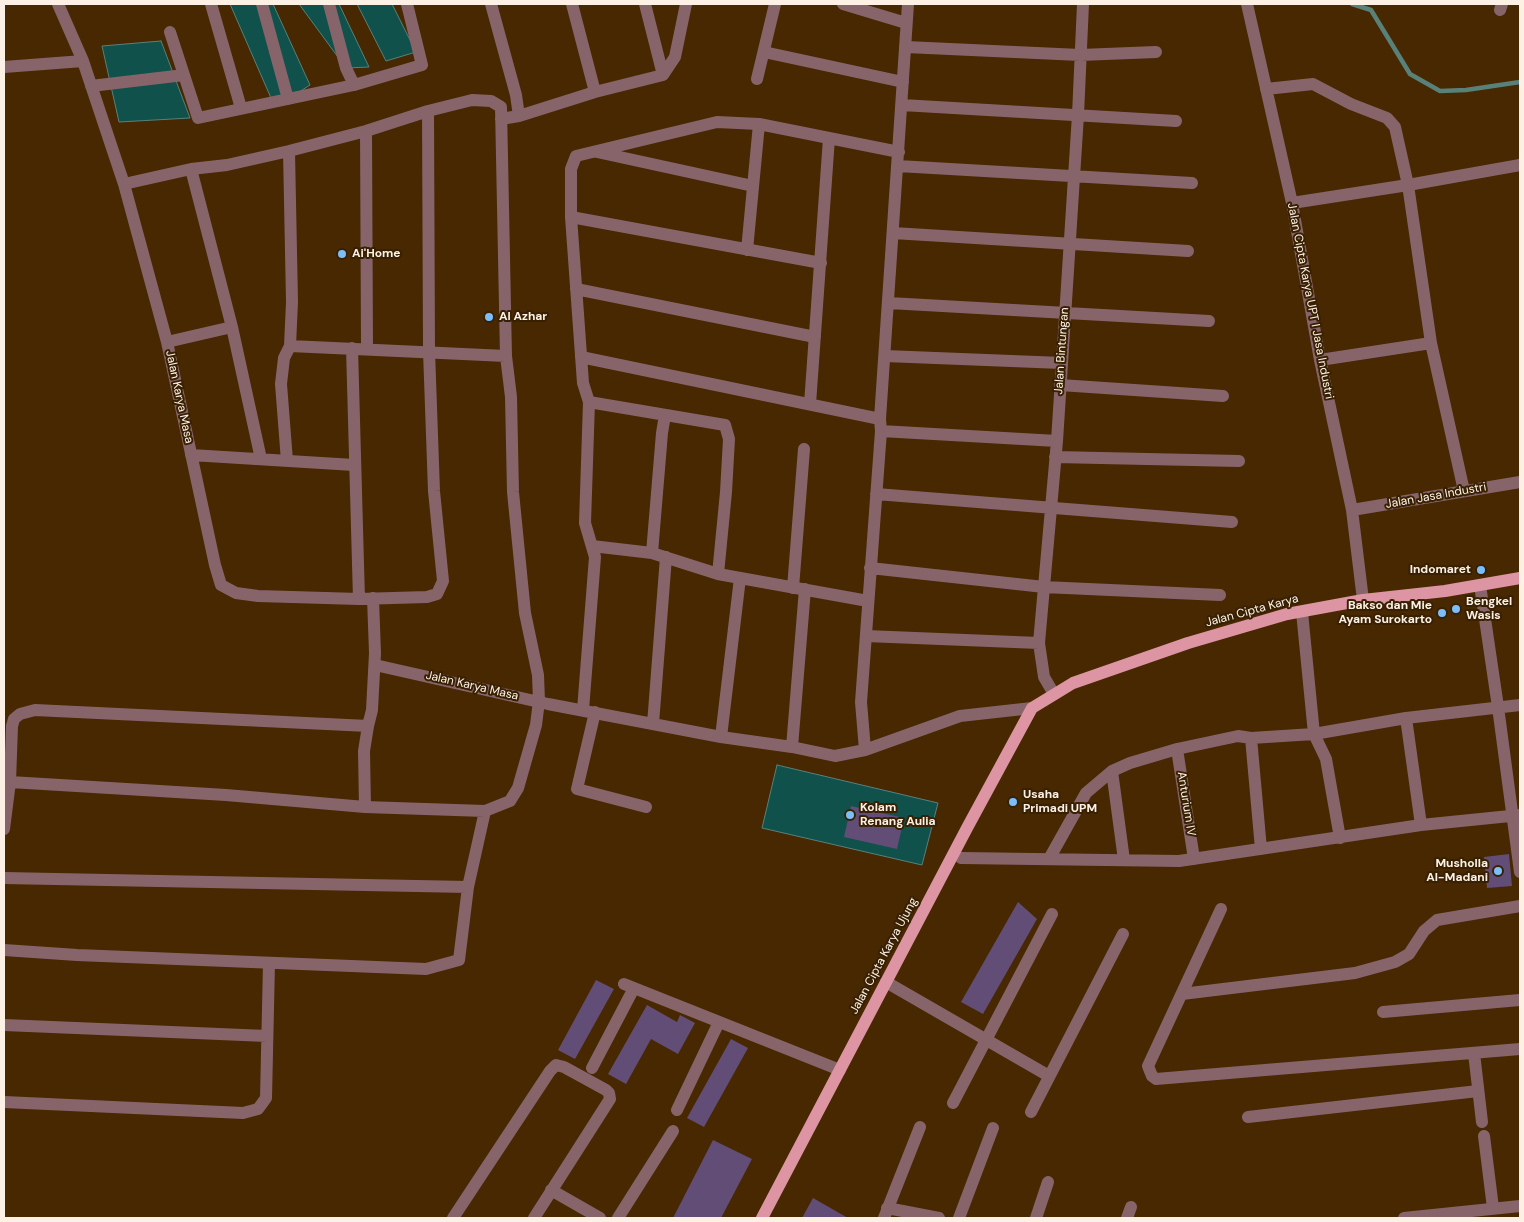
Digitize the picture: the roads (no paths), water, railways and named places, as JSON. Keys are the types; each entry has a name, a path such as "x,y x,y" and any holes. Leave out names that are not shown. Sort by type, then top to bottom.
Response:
{"main road":[{"name":"Jalan Cipta Karya","path":"1032,708 1072,683 1182,644 1287,614 1363,600 1520,578"},
{"name":"Jalan Cipta Karya Ujung","path":"762,1218 1032,708"}],"street":[{"name":"Jalan Karya Masa","path":"58,4 83,61 124,184 167,342 221,585 236,593 258,596 359,599 427,597 437,594 444,581 434,491 429,352"},
{"path":"211,4 241,108"},
{"path":"262,4 288,99"},
{"path":"329,4 346,68 354,85"},
{"path":"170,32 198,118 354,85 422,65 407,4"},
{"path":"491,4 516,94 519,116"},
{"path":"572,4 595,92"},
{"path":"645,4 663,75"},
{"path":"501,119 519,116 595,92 663,75 675,57 686,4"},
{"path":"757,79 776,4"},
{"path":"843,4 906,23"},
{"path":"865,750 861,702 908,4"},
{"name":"Jalan Bintungan","path":"1054,694 1044,677 1039,643 1057,441 1078,115 1083,4"},
{"name":"Jalan Cipta Karya UPT I Jasa Industri","path":"1247,4 1292,203 1320,360 1352,510 1363,600"},
{"path":"906,47 1080,56 1156,52"},
{"path":"764,52 903,82"},
{"path":"4,67 83,61"},
{"path":"91,86 184,75"},
{"path":"1266,89 1314,84 1351,104 1387,118 1395,127 1408,186 1431,344 1464,491"},
{"path":"10,782 226,795 365,807 485,811 510,801 518,788 533,740 540,701 538,675 525,613 514,492 511,396 506,356 500,107 491,101 472,100 428,111 366,132 289,151 227,165 191,169 124,184"},
{"path":"902,105 1176,121"},
{"path":"428,111 429,352"},
{"path":"646,807 577,789 589,711 595,557 585,523 589,402 583,383 571,217 571,169 576,156 717,122 759,124 899,152"},
{"path":"747,250 759,124"},
{"path":"366,132 367,348"},
{"path":"810,404 829,138"},
{"path":"287,461 281,384 284,358 290,346 292,302 289,151"},
{"path":"592,151 753,186"},
{"path":"1292,203 1408,186 1520,165"},
{"path":"898,166 1192,184"},
{"path":"191,169 232,327 261,460"},
{"path":"571,217 821,263"},
{"path":"893,233 1188,251"},
{"path":"576,289 815,337"},
{"path":"889,303 1209,321"},
{"path":"167,342 232,327"},
{"path":"1320,360 1431,344"},
{"path":"290,346 367,348 506,356"},
{"path":"352,348 359,599"},
{"path":"885,356 1062,363"},
{"path":"581,357 810,404 880,425 1057,441"},
{"path":"1060,385 1223,396"},
{"path":"589,402 725,425 729,440 718,574"},
{"path":"652,553 665,414"},
{"path":"792,747 804,450"},
{"path":"191,455 354,465"},
{"path":"1055,458 1239,461"},
{"name":"Jalan Jasa Industri","path":"1352,510 1520,482"},
{"path":"876,494 1232,522"},
{"path":"592,546 652,553 718,574 868,601"},
{"path":"653,724 666,557"},
{"path":"870,568 1044,587 1220,595"},
{"path":"721,737 740,578"},
{"path":"1480,585 1516,814 1520,872"},
{"path":"365,807 364,751 372,710 374,664 373,598"},
{"path":"1302,612 1314,734 1326,759 1340,838"},
{"path":"866,636 1039,643"},
{"name":"Jalan Karya Masa","path":"374,664 653,724 835,756 865,750 960,716 1032,708"},
{"path":"1049,859 1086,793 1112,771 1130,763 1177,749 1238,736 1251,738 1314,734 1406,718 1520,704"},
{"path":"4,829 10,782 12,726 14,719 20,714 35,710 368,726"},
{"path":"1406,718 1421,825"},
{"path":"1251,738 1261,849"},
{"name":"Anturium IV","path":"1177,749 1194,859"},
{"path":"1112,771 1124,860"},
{"path":"4,950 77,956 426,969 459,960 468,887 485,811"},
{"path":"961,858 1180,861 1421,825 1516,814"},
{"path":"4,878 468,887"},
{"path":"1182,994 1355,973 1396,962 1409,954 1424,931 1437,920 1520,906"},
{"path":"1221,908 1148,1066 1152,1076 1156,1079 1520,1049"},
{"path":"953,1103 1052,914"},
{"path":"1031,1112 1124,934"},
{"path":"4,1102 243,1113 258,1109 266,1098 269,963"},
{"path":"886,982 1049,1076"},
{"path":"592,1068 629,986 840,1070"},
{"path":"1383,1012 1520,1000"},
{"path":"677,1110 719,1022"},
{"path":"4,1025 267,1036"},
{"path":"1474,1053 1482,1122"},
{"path":"454,1218 550,1071 556,1065 564,1066 606,1090 609,1093 610,1099 534,1218"},
{"path":"1248,1117 1478,1092"},
{"path":"920,1127 886,1213 938,1218"},
{"path":"959,1218 993,1128"},
{"path":"618,1218 673,1131"},
{"path":"1484,1136 1493,1208"},
{"path":"1036,1218 1048,1182"},
{"path":"551,1190 600,1218"},
{"path":"1404,1218 1520,1206"}],"water":[{"path":"230,4 273,4 310,85 288,99 271,98"},
{"path":"299,4 339,4 369,67 346,68"},
{"path":"357,4 392,4 416,52 386,61"},
{"path":"161,41 190,118 119,122 102,46"},
{"name":"Kolam Renang Aulia","path":"777,765 938,803 922,865 762,828"}],"waterway":[{"path":"1352,4 1371,10 1410,74 1440,91 1466,90 1520,82"}],"place":[{"name":"Ai'Home","path":"342,254"},
{"name":"Al Azhar","path":"489,317"},
{"name":"Indomaret","path":"1481,570"},
{"name":"Bengkel Wasis","path":"1456,609"},
{"name":"Bakso dan Mie Ayam Surokarto","path":"1442,613"},
{"name":"Usaha Primadi UPM","path":"1013,802"},
{"name":"Kolam Renang Aulia","path":"850,815"},
{"name":"Musholla Al-Madani","path":"1498,871"}]}
